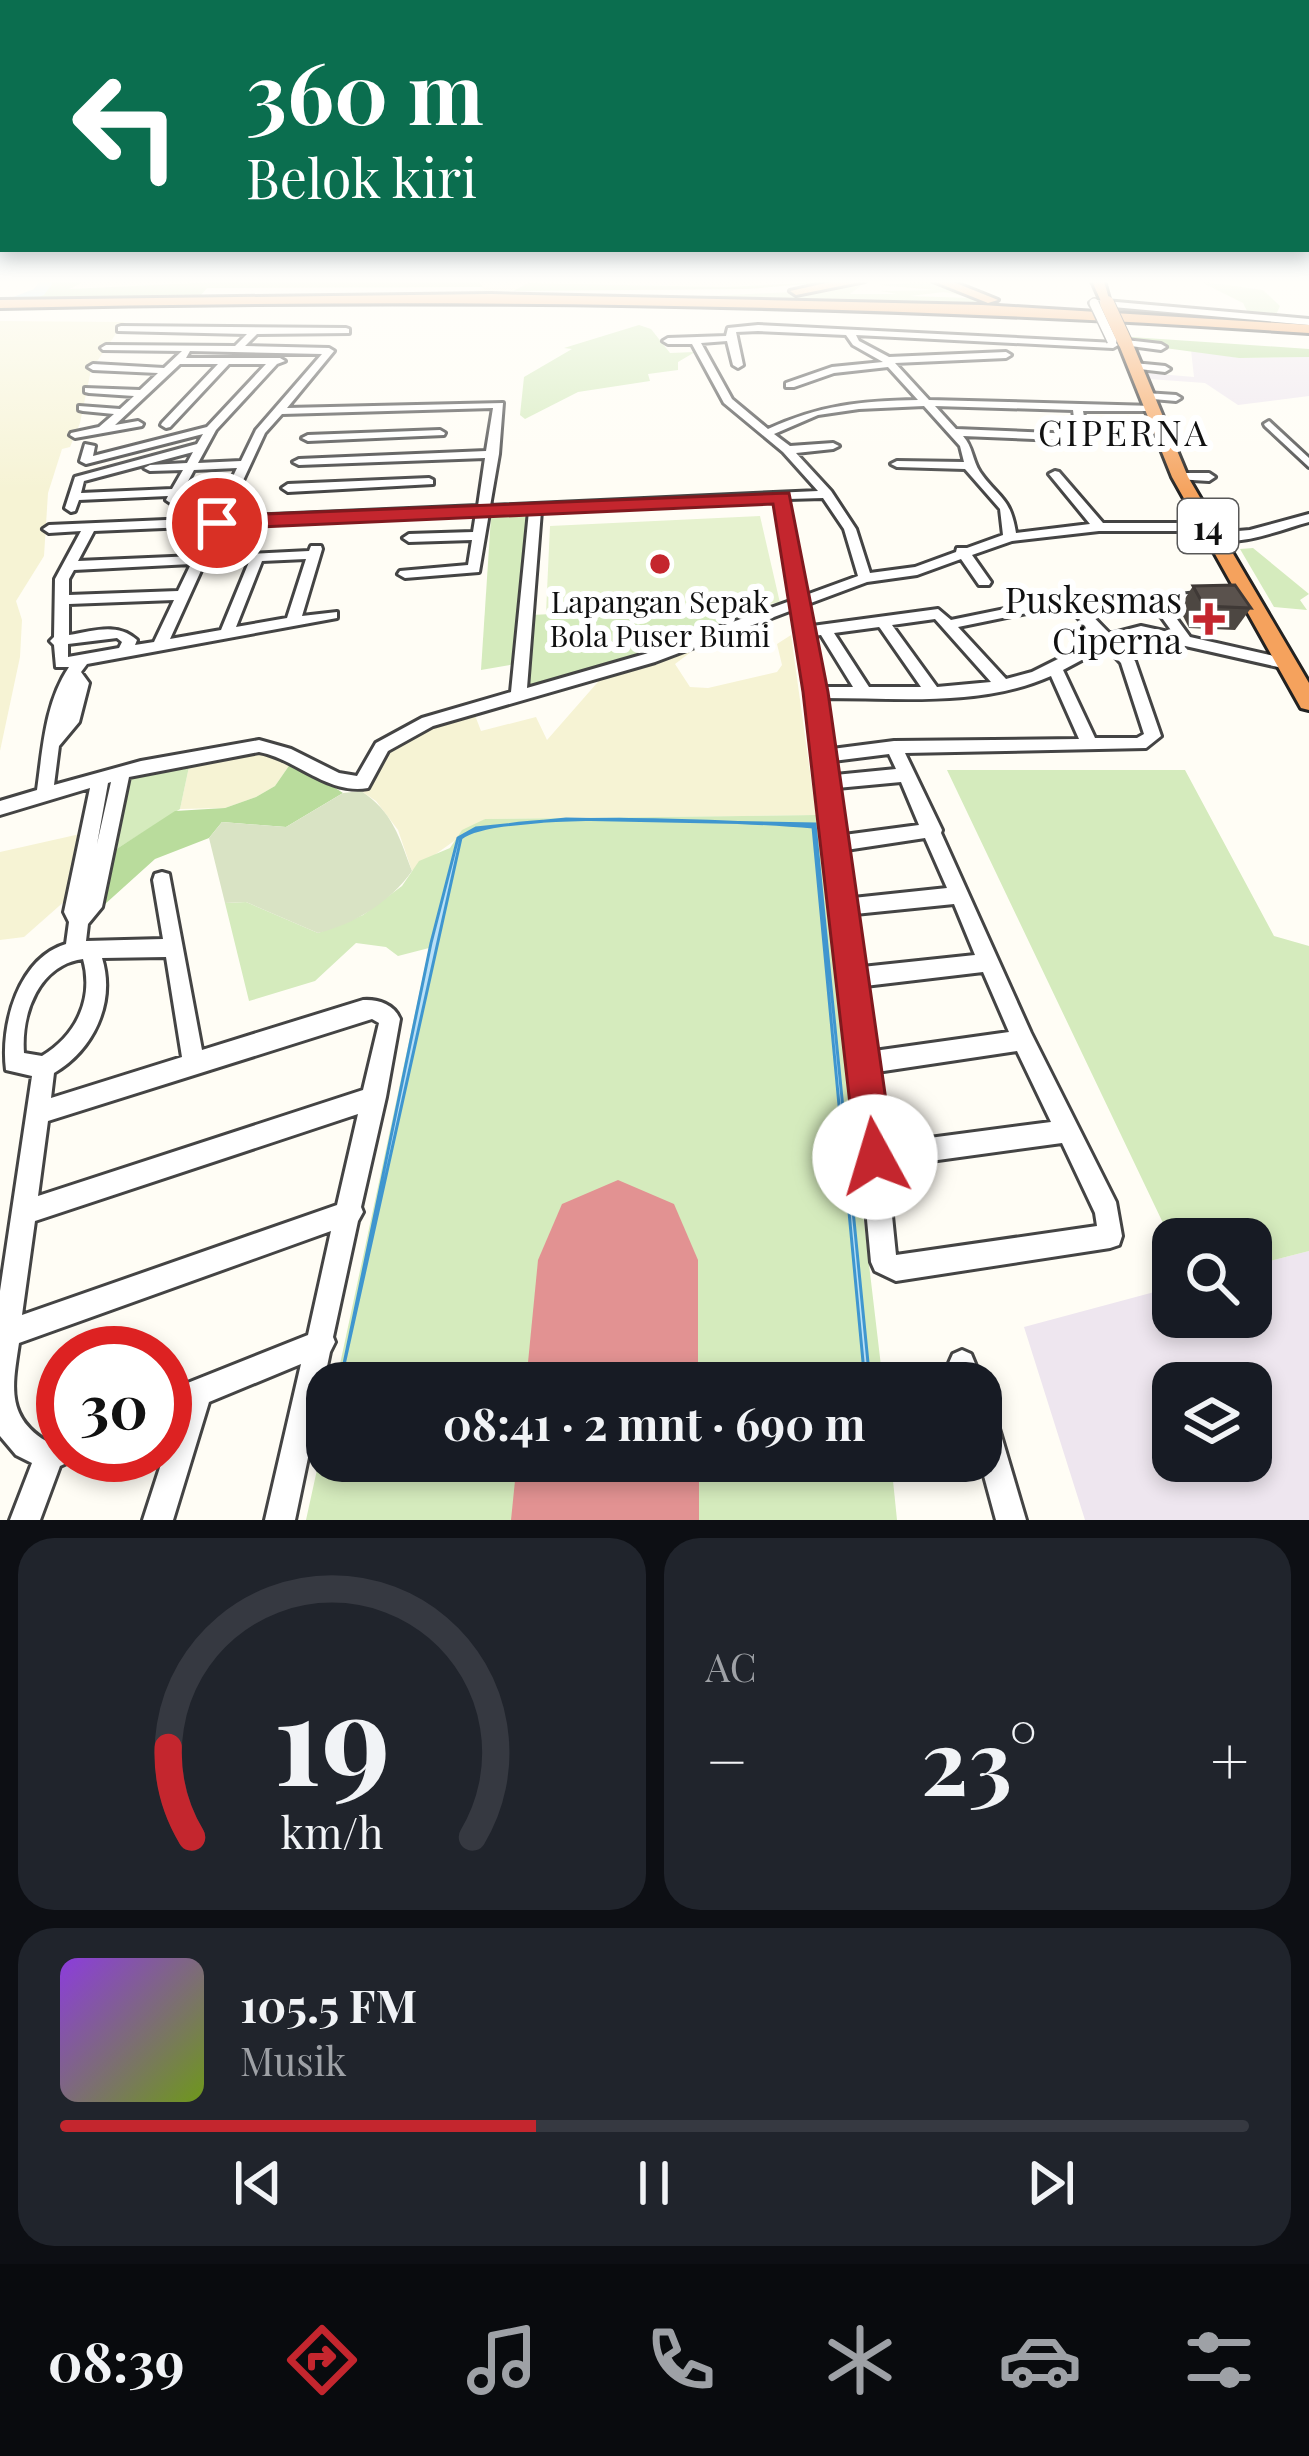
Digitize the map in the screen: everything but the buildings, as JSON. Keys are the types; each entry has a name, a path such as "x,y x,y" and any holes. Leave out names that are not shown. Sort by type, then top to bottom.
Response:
{"highway":[{"name":"14","path":"1125,352 1180,477 1309,703"}],"street":[{"path":"103,430 186,352"},
{"path":"266,352 325,358"},
{"path":"701,352 729,403 787,449 827,494 850,530 865,578"},
{"path":"735,352 738,364"},
{"path":"872,352 889,362 965,445 970,466 1002,500 1010,537"},
{"path":"1131,352 1165,369"},
{"path":"790,385 832,370 889,362 1006,355"},
{"path":"178,361 325,358"},
{"path":"159,646 260,432 325,358"},
{"path":"89,446 72,503 174,496 211,430 274,361"},
{"path":"166,425 226,362"},
{"path":"94,367 167,371"},
{"path":"952,388 965,404"},
{"path":"89,390 143,393"},
{"path":"766,433 815,412 1035,403 1078,410 1176,398"},
{"path":"279,411 499,405 472,571 405,574"},
{"path":"83,408 123,412"},
{"path":"953,432 1082,438 1078,410"},
{"path":"75,434 138,424"},
{"path":"1269,424 1309,464"},
{"path":"441,428 435,457 428,488 286,494 310,433 441,428"},
{"path":"86,461 211,430"},
{"path":"79,478 203,446"},
{"path":"787,449 833,446"},
{"path":"1290,449 1309,447"},
{"path":"175,467 180,452"},
{"path":"299,462 493,454"},
{"path":"118,469 245,464"},
{"path":"897,464 970,466"},
{"path":"1055,475 1099,527"},
{"path":"1180,477 1209,477"},
{"path":"49,529 827,494"},
{"path":"782,497 802,601 816,632 864,692"},
{"path":"519,694 535,510"},
{"path":"0,808 121,773 268,747 339,781 362,783 382,747 400,734 519,694 650,658 865,578 916,571 1010,537 1099,527 1211,532 1309,518"},
{"path":"79,667 57,661 57,640 67,566 90,527"},
{"path":"409,538 480,536"},
{"path":"67,566 316,550 292,622"},
{"path":"962,551 984,582"},
{"path":"227,633 257,557"},
{"path":"61,600 184,595"},
{"path":"1183,637 1167,615 1168,600 1248,597"},
{"path":"822,756 894,747 1140,744 1153,736 1127,661 1067,600 952,624"},
{"path":"816,632 929,614 952,624 1003,685"},
{"path":"45,793 65,685 79,667 124,652 332,615"},
{"path":"885,625 931,690"},
{"path":"816,692 1003,685 1056,670 1109,640 1141,631 1287,664"},
{"path":"816,632 822,756 865,1063 884,1262 896,1268 1110,1236 1112,1222 1024,1040 894,747"},
{"path":"57,640 119,633 130,640 124,652"},
{"path":"1056,670 1089,743"},
{"path":"79,921 92,908 121,773"},
{"path":"827,782 907,775"},
{"path":"101,778 74,912 83,951 96,978 81,1039 65,1058 44,1067 14,1062 4,1041 20,999 36,977 83,951 174,948"},
{"path":"833,844 932,830"},
{"path":"162,880 194,1064"},
{"path":"842,907 960,895"},
{"path":"851,978 991,962"},
{"path":"39,1113 375,1009 390,1019 392,1030 280,1520"},
{"path":"865,1063 1024,1040"},
{"path":"36,1451 1,1418 0,1384 28,1211 44,1067"},
{"path":"28,1211 375,1097"},
{"path":"875,1157 1068,1131"},
{"path":"9,1333 351,1212"},
{"path":"192,1395 322,1342"},
{"path":"158,1520 198,1392"},
{"path":"25,1520 43,1482"},
{"path":"1000,1482 1011,1520"}],"shaded area":[{"path":"0,352 103,352 91,370 80,423 70,447 62,449 48,493 44,556 16,601 22,620 20,657 0,751"},
{"path":"1191,352 1239,358 1309,357 1309,396 1238,405 1205,383 1149,379 1147,373 1194,377"},
{"path":"791,635 816,815 485,819 412,871 398,830 376,801 361,791 387,753 411,735 473,710 481,731 536,717 547,740 604,675 703,643 675,664 690,687 708,688 777,672 782,665 777,644"},
{"path":"244,751 293,760 275,786 256,797 225,808 180,809 190,762"},
{"path":"80,834 67,899 24,937 0,940 0,852"},
{"path":"1309,1251 1309,1520 1085,1520 1024,1327 1152,1293 1152,1338 1272,1338 1272,1261"}],"green space":[{"path":"567,352 695,352 678,362 678,370 648,374 650,381 578,392 525,419 520,415 524,377"},
{"path":"1194,352 1309,352 1309,357 1239,358"},
{"name":"Lapangan Sepak Bola Puser Bumi","path":"760,516 780,603 546,613 550,526"},
{"path":"491,517 528,517 515,664 481,670"},
{"path":"1253,548 1309,594 1300,600 1307,610 1274,607 1240,549"},
{"path":"780,604 653,653 525,686 530,615"},
{"path":"293,760 343,793 286,827 222,822 209,838 155,859 104,905 115,850 175,811 225,808 256,797 275,786"},
{"path":"190,762 180,809 115,850 124,776"},
{"path":"947,770 1185,770 1274,936 1309,946 1309,1251 1272,1261 1272,1218 1161,1218"},
{"path":"361,791 388,817 412,871 382,902 358,918 318,933 246,902 225,903 209,838 222,822 286,827 343,793"},
{"path":"816,815 881,1362 669,1362 670,1263 566,1257 557,1362 340,1362 429,948 398,956 386,947 356,943 315,981 249,1001 225,903 246,902 318,933 363,915 402,886 419,861 450,848 462,830 485,819"},
{"path":"314,1482 546,1482 543,1520 306,1520"},
{"path":"668,1482 893,1482 897,1520 667,1520"}],"water":[{"path":"740,822 815,824 868,1362 863,1362 813,827"},
{"path":"519,824 461,838 344,1362 431,943 458,838 476,828"}],"runway":[{"path":"613,1362 618,1260"},
{"path":"605,1520 607,1482"}],"place":[{"name":"Lapangan Sepak Bola Puser Bumi","path":"660,564"},
{"name":"Puskesmas Ciperna","path":"1209,619"}],"district":[{"name":"CIPERNA","path":"1124,431"}],"route":[{"path":"217,523 782,497 816,692 875,1157"}]}
